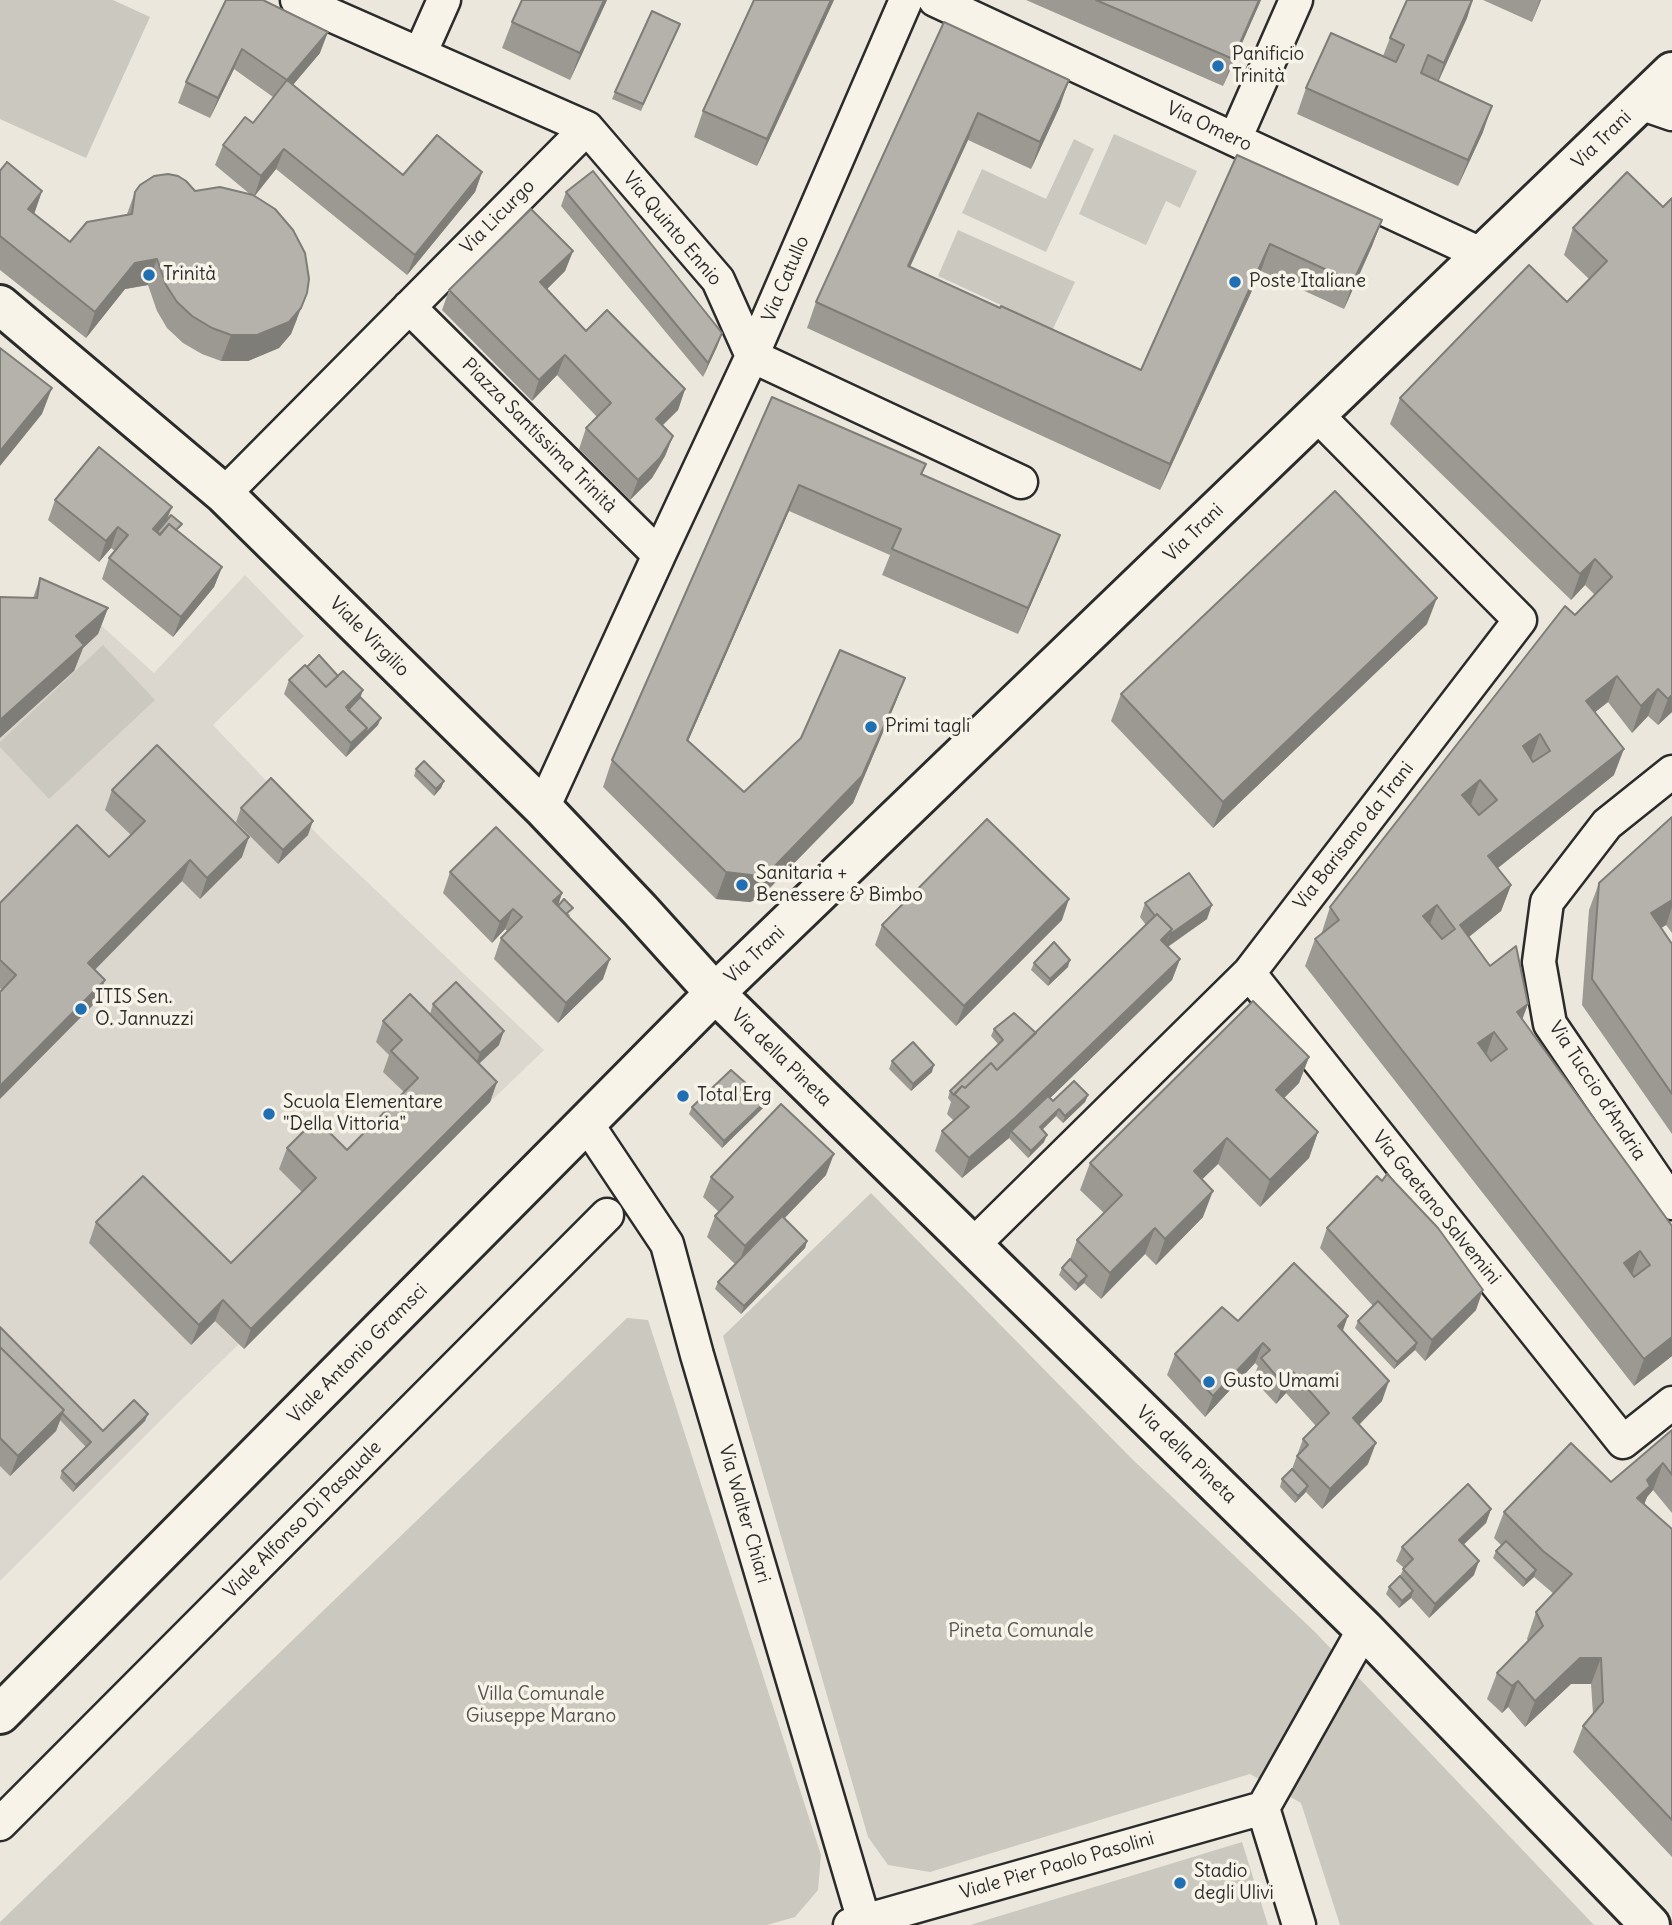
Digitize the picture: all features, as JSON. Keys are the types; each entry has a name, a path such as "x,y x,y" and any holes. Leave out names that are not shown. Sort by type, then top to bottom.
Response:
{"main road":[{"name":"Via Trani","path":"715,993 1483,255 1656,109 1672,72"},
{"name":"Viale Virgilio","path":"0,305 224,494 543,808 715,993"},
{"name":"Viale Antonio Gramsci","path":"0,1714 715,993"},
{"name":"Via della Pineta","path":"715,993 1364,1629 1650,1925"}],"street":[{"name":"Via Quinto Ennio","path":"297,0 587,128 718,280 752,356"},
{"path":"420,54 444,0"},
{"name":"Via Catullo","path":"659,555 752,356 906,0"},
{"name":"Via Omero","path":"935,0 1483,255"},
{"path":"1235,139 1296,0"},
{"name":"Via Licurgo","path":"409,307 587,128"},
{"path":"224,494 409,307"},
{"name":"Piazza Santissima Trinità","path":"409,307 659,555"},
{"path":"752,356 1021,482"},
{"name":"Via Barisano da Trani","path":"972,1246 1249,973 1520,620 1317,415"},
{"path":"543,808 659,555"},
{"name":"Via Tuccio d'Andria","path":"1672,772 1607,824 1547,902 1539,962 1550,1024 1672,1203"},
{"name":"Via Gaetano Salvemini","path":"1249,973 1623,1442 1672,1403"},
{"name":"Via Walter Chiari","path":"587,1124 667,1244 857,1923"},
{"name":"Viale Alfonso Di Pasquale","path":"0,1824 607,1215"},
{"path":"1299,1925 1263,1808 1364,1629"},
{"name":"Viale Pier Paolo Pasolini","path":"857,1923 1263,1808"}],"shaded area":[{"path":"245,575 304,636 213,725 323,840 544,1050 181,1400 0,1581 0,598 72,599 154,673"}],"green space":[{"path":"0,0 113,0 150,17 86,158 0,119"},
{"path":"1114,134 1197,171 1180,208 1166,201 1146,245 1079,214"},
{"path":"1074,139 1094,149 1046,252 962,213 982,169 1046,199"},
{"path":"958,230 1075,282 1053,329 938,276"},
{"path":"103,645 155,700 49,799 0,747 0,742"},
{"name":"Pineta Comunale","path":"871,1193 1131,1458 1315,1632 1594,1925 1340,1925 1301,1803 1250,1774 930,1872 888,1865 868,1837 723,1336"},
{"name":"Villa Comunale Giuseppe Marano","path":"627,1318 648,1320 821,1855 818,1890 795,1917 767,1925 0,1925 0,1922"},
{"name":"Stadio degli Ulivi","path":"1242,1842 1268,1925 970,1925"}],"building":[{"path":"226,0 263,0 328,32 287,80 242,49 218,98 186,82"},
{"path":"522,0 604,0 580,53 512,22"},
{"path":"754,0 831,0 767,139 703,111"},
{"path":"1096,0 1259,0 1233,59"},
{"path":"1407,0 1472,0 1444,63 1428,55 1421,73 1492,106 1468,160 1306,88 1331,33 1396,62 1404,45 1390,38"},
{"path":"652,11 680,24 643,104 615,92"},
{"path":"944,22 1069,80 1040,142 978,113 908,266 1000,308 1001,306 1141,370 1237,155 1382,220 1353,282 1270,244 1170,464 816,302"},
{"path":"287,80 403,175 437,135 482,172 415,255 284,149 261,176 223,145 245,117 253,123"},
{"name":"Trinità","path":"7,162 42,191 28,209 70,242 87,222 132,214 135,192 140,185 154,176 178,176 195,191 220,187 253,195 275,209 293,230 305,253 309,279 301,308 289,322 257,335 231,335 192,316 177,302 166,285 157,259 135,263 95,312 0,236 0,171"},
{"path":"593,171 722,333 708,363 566,192"},
{"path":"1627,172 1663,207 1672,198 1672,695 1668,699 1658,689 1641,706 1617,676 1586,701 1624,749 1488,856 1511,885 1460,925 1490,966 1516,946 1528,1004 1517,1012 1672,1226 1672,1337 1644,1359 1315,939 1339,920 1330,907 1565,606 1575,615 1612,577 1595,559 1580,574 1400,398 1529,265 1567,302 1607,261 1573,228","holes":["1540,734 1550,751 1533,762 1523,746","1480,780 1497,800 1479,815 1462,795","1437,905 1455,929 1442,939 1423,916","1494,1032 1507,1049 1491,1061 1478,1043","1640,1251 1650,1265 1634,1277 1624,1263"]},
{"path":"531,209 573,251 540,282 586,331 607,310 685,389 656,419 673,436 660,458 638,480 586,428 611,403 565,355 539,380 449,290"},
{"path":"0,348 52,388 0,451"},
{"path":"772,397 926,464 921,474 1060,535 1028,608 892,549 901,529 799,485 687,740 744,792 801,738 840,650 905,678 862,776 770,871 759,876 726,872 612,760"},
{"path":"99,447 172,507 153,529 160,535 169,524 222,567 181,617 109,558 128,535 118,527 106,541 55,500"},
{"path":"1335,491 1437,598 1223,802 1121,694"},
{"path":"171,515 182,524 176,530 169,524 160,534 157,532"},
{"path":"40,578 108,608 76,636 84,645 0,720 0,597 37,598"},
{"path":"319,655 338,676 326,687 307,667"},
{"path":"305,665 326,687 343,671 363,690 346,707 367,728 351,743 289,680"},
{"path":"360,697 381,718 364,735 367,728 348,710"},
{"path":"157,745 249,837 207,878 190,860 88,963 105,980 0,1086 0,992 16,975 0,960 0,903 77,825 109,857 145,821 112,790"},
{"path":"424,761 444,781 436,789 416,769"},
{"path":"271,778 313,821 283,850 241,808"},
{"path":"1672,817 1672,900 1651,913 1672,944 1672,1094 1592,979 1599,883"},
{"path":"987,819 1069,899 964,1006 882,925"},
{"path":"496,827 562,893 553,901 610,959 566,1003 501,938 522,917 513,909 500,922 450,872"},
{"path":"1189,873 1212,905 1169,935 1172,929 1157,914 1155,916 1145,903"},
{"path":"564,899 573,908 566,914 558,906"},
{"path":"1157,914 1172,929 1161,940 1180,959 1016,1117 969,1158 942,1131 969,1107 954,1094 962,1086 965,1088 991,1063 997,1070"},
{"path":"1054,942 1070,960 1050,979 1034,963"},
{"path":"456,982 504,1031 480,1053 433,1004"},
{"path":"410,994 497,1082 251,1329 223,1300 199,1325 96,1222 143,1176 231,1263 316,1178 287,1148 316,1119 347,1150 418,1078 391,1051 402,1040 383,1021"},
{"path":"1253,1001 1309,1057 1276,1090 1318,1132 1270,1180 1227,1138 1194,1171 1213,1191 1165,1239 1155,1228 1110,1273 1077,1240 1122,1195 1090,1163"},
{"path":"1014,1013 1036,1033 997,1070 991,1063 954,1095 950,1091 1003,1040 994,1029"},
{"path":"913,1042 934,1065 913,1084 892,1061"},
{"path":"731,1070 766,1101 724,1141 692,1107"},
{"path":"1074,1081 1088,1095 1065,1116 1059,1109 1040,1127 1047,1135 1031,1151 1011,1131 1048,1096 1053,1101"},
{"path":"781,1104 834,1154 745,1246 715,1216 733,1197 711,1177"},
{"path":"1387,1174 1438,1228 1483,1290 1432,1340 1327,1228 1377,1176 1382,1181"},
{"path":"782,1216 807,1241 744,1306 718,1282"},
{"path":"1070,1259 1087,1276 1078,1284 1062,1268"},
{"path":"1294,1263 1348,1316 1338,1326 1389,1381 1353,1418 1376,1443 1330,1489 1297,1456 1308,1445 1303,1439 1329,1413 1293,1372 1283,1384 1261,1358 1270,1350 1263,1343 1213,1396 1175,1354 1222,1307 1238,1321"},
{"path":"1378,1301 1417,1343 1397,1362 1358,1321"},
{"path":"0,1327 103,1431 134,1400 148,1414 76,1485 62,1471 91,1442 62,1413 64,1410 0,1347"},
{"path":"0,1347 64,1410 18,1456 0,1438"},
{"path":"1672,1430 1672,1475 1663,1463 1647,1480 1650,1486 1637,1498 1672,1529 1672,1820 1583,1726 1603,1702 1601,1658 1580,1658 1535,1701 1518,1681 1512,1686 1497,1673 1543,1626 1536,1612 1572,1574 1543,1551 1504,1512 1571,1443 1611,1482"},
{"path":"1292,1469 1308,1486 1298,1496 1282,1479"},
{"path":"1468,1484 1491,1509 1459,1540 1479,1561 1435,1604 1403,1569 1413,1559 1402,1547"},
{"path":"1506,1541 1536,1570 1526,1580 1496,1551"},
{"path":"1400,1576 1413,1591 1402,1601 1389,1587"}],"place":[{"name":"Panificio Trinità","path":"1218,66"},
{"name":"Trinità","path":"149,275"},
{"name":"Poste Italiane","path":"1235,282"},
{"name":"Primi tagli","path":"871,727"},
{"name":"Sanitaria + Benessere & Bimbo","path":"742,885"},
{"name":"ITIS Sen. O. Jannuzzi","path":"81,1009"},
{"name":"Total Erg","path":"683,1096"},
{"name":"Scuola Elementare \"Della Vittoria\"","path":"269,1114"},
{"name":"Gusto Umami","path":"1209,1382"},
{"name":"Stadio degli Ulivi","path":"1180,1883"}]}
